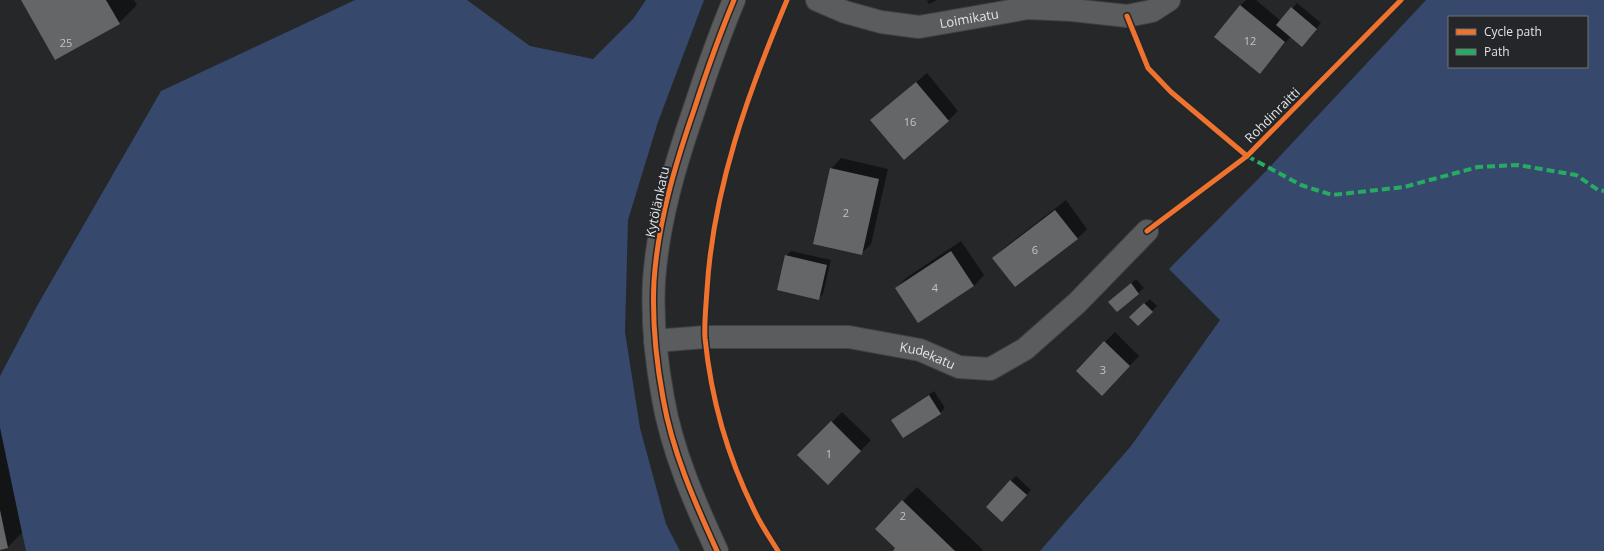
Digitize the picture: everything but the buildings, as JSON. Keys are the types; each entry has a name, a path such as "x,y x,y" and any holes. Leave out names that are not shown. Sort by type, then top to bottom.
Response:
{"street":[{"name":"Kytölänkatu","path":"718,551 697,507 675,445 663,399 655,341 654,280 662,226 677,160 734,0"},
{"name":"Loimikatu","path":"817,0 845,12 881,22 919,27 1028,8 1072,10 1127,16 1152,11 1169,0"},
{"name":"Kudekatu","path":"655,341 705,337 849,337 920,350 960,367 990,369 1025,349 1077,303 1147,231"}],"shaded area":[{"path":"355,0 467,0 530,46 593,59 633,19 646,0 704,0 658,122 628,220 625,332 640,428 666,524 680,551 26,551 0,429 0,376 37,306 161,91"},
{"path":"1426,0 1604,0 1604,551 1040,551 1131,446 1220,320 1169,269 1268,169"}],"marked path":[{"path":"1247,156 1301,185 1332,195 1404,187 1478,167 1518,165 1576,175 1598,190 1604,191"}],"cycle path":[{"path":"717,551 685,476 667,418 661,384 654,325 654,281 659,237 668,194 708,68 734,0"},
{"path":"778,551 755,512 745,491 729,449 716,405 708,360 705,326 711,252 725,178 746,106 787,0"},
{"name":"Rohdinraitti","path":"1147,231 1247,156 1401,0"},
{"path":"1127,16 1148,68 1171,92 1247,156"}]}
